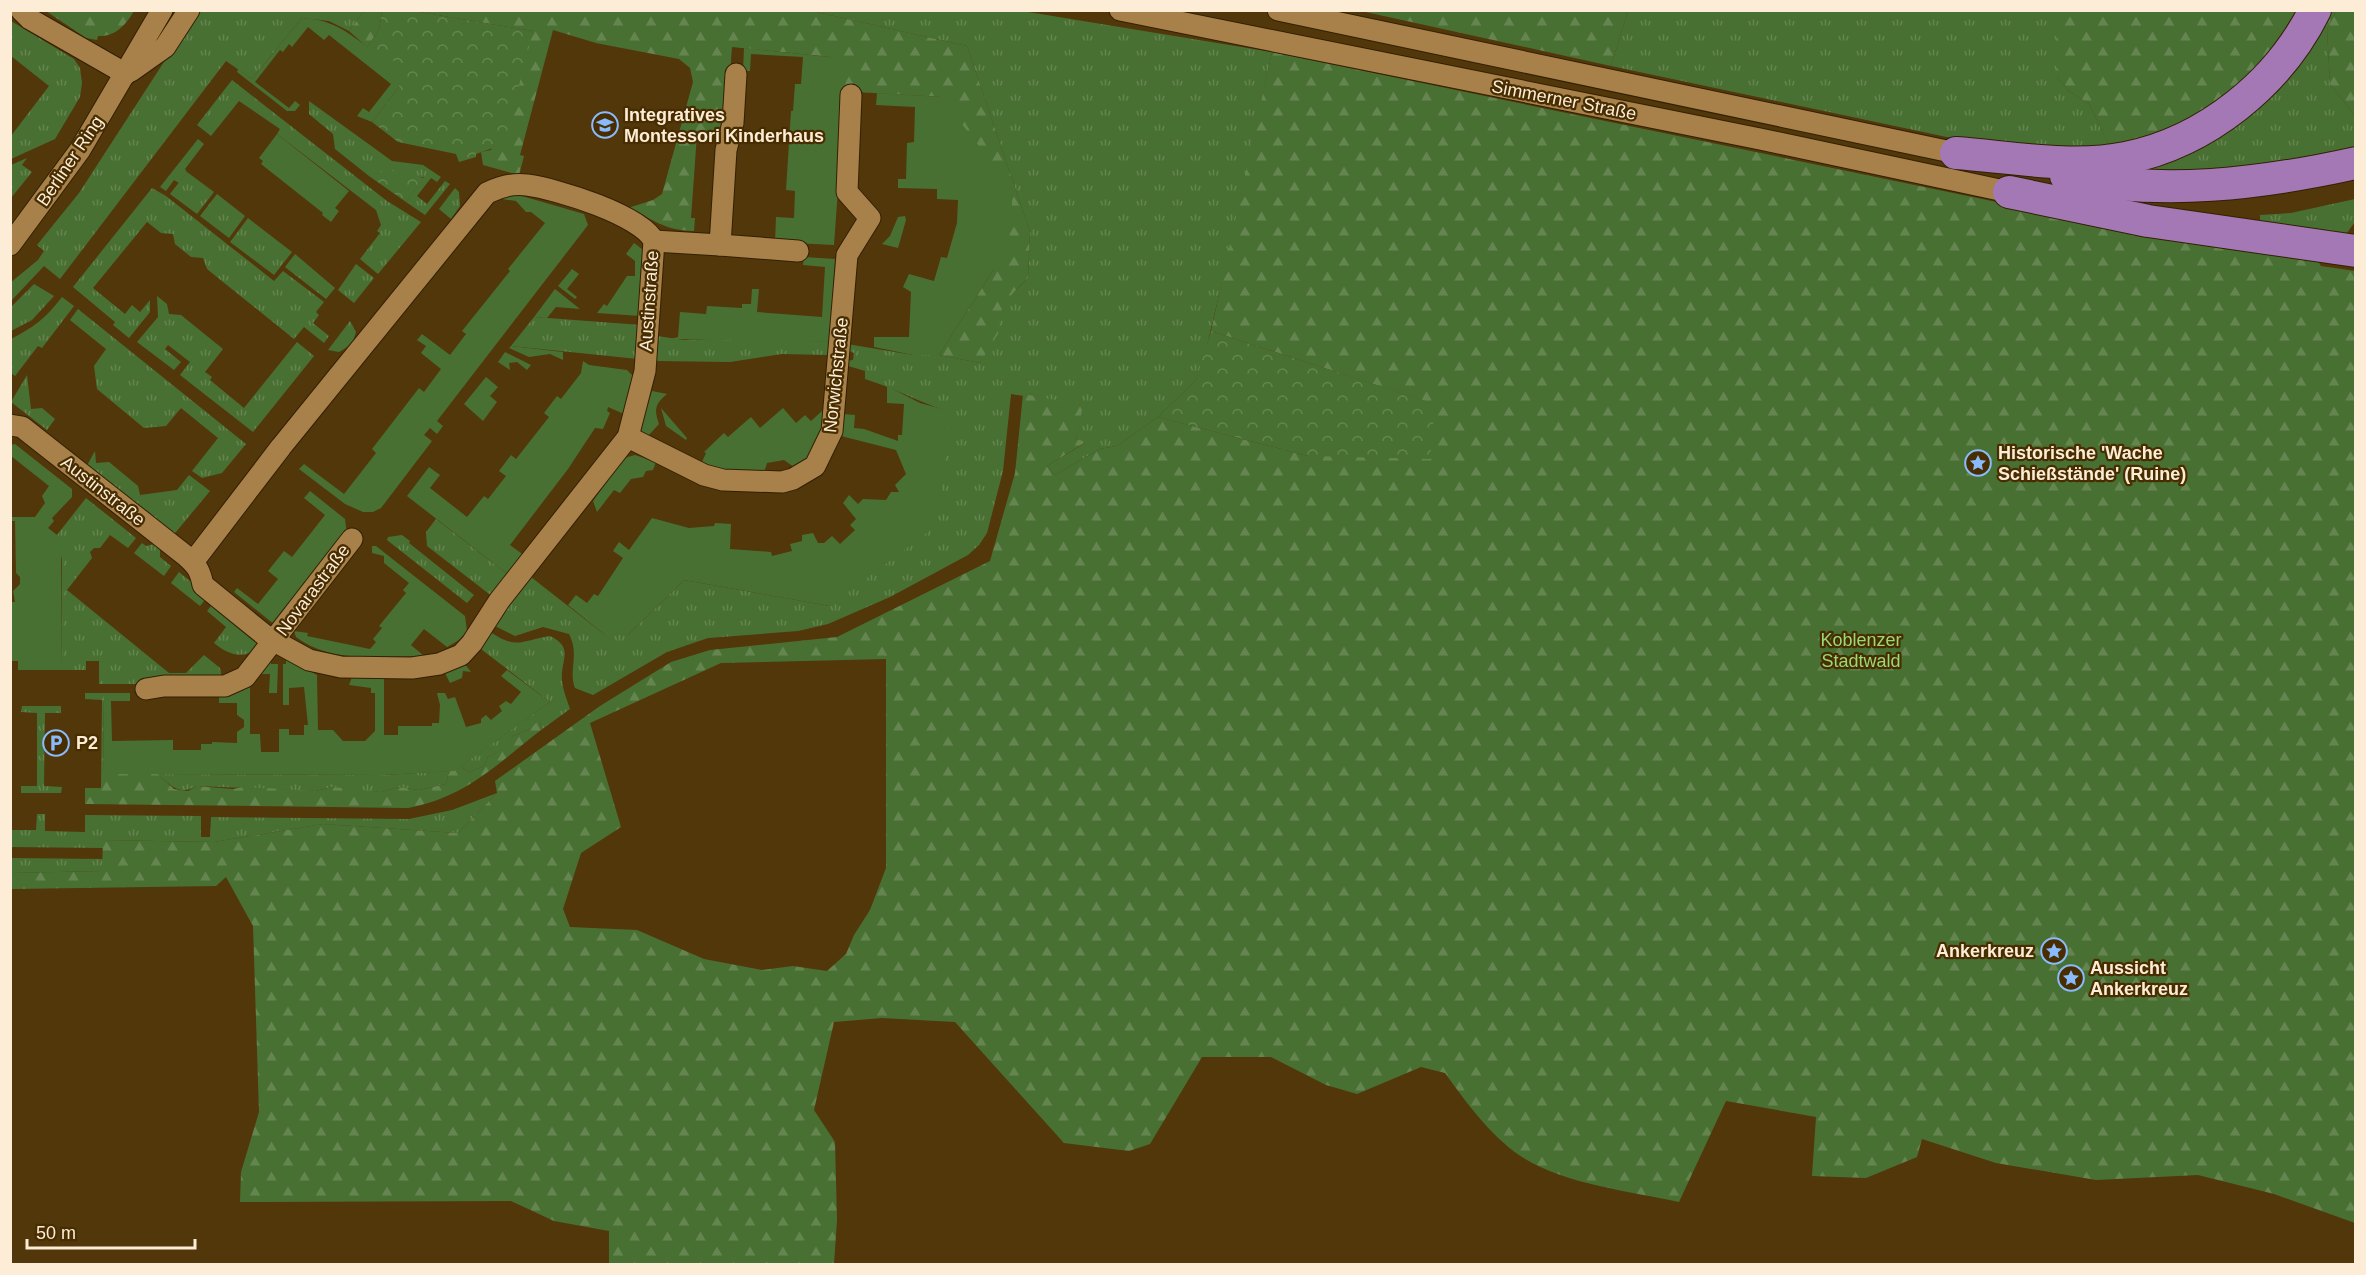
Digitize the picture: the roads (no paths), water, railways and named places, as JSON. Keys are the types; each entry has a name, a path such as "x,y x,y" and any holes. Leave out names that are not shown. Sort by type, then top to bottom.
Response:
{"highway":[{"path":"1956,153 2078,162 2126,158 2183,139 2230,111 2269,77 2292,48 2315,10"},
{"path":"1956,153 2075,178 2144,186 2210,186 2289,178 2355,163"},
{"path":"2008,192 2145,204 2211,205 2291,198 2355,185"},
{"path":"2008,192 2148,220 2355,252"}],"street":[{"path":"21,10 30,19 126,74"},
{"name":"Berliner Ring","path":"10,245 80,150 162,10"},
{"name":"Berliner Ring","path":"148,37 171,10"},
{"name":"Berliner Ring","path":"126,74 165,47 189,10"},
{"name":"Simmerner Straße","path":"1120,10 1760,139 2008,192"},
{"name":"Simmerner Straße","path":"1278,10 1956,153"},
{"path":"720,245 726,150 733,123 736,74"},
{"name":"Norwichstraße","path":"628,437 704,475 730,482 765,483 793,480 820,462 832,431 847,255 870,218 847,192 850,95"},
{"name":"Austinstraße","path":"10,425 22,427 193,562 199,567 203,585 274,641 309,660 341,667 432,666 460,655 472,643 499,601 628,437 645,371 654,241 649,231 606,208 527,184 501,186 487,194 281,447 193,562"},
{"path":"654,241 798,251"},
{"name":"Novarastraße","path":"274,641 352,539"},
{"path":"146,689 235,683 245,677 274,641"}],"place":[{"name":"Integratives Montessori Kinderhaus","path":"605,125"},
{"name":"Historische 'Wache Schießstände' (Ruine)","path":"1978,463"},
{"name":"P2","path":"56,743"},
{"name":"Ankerkreuz","path":"2054,951"},
{"name":"Aussicht Ankerkreuz","path":"2071,978"}],"park label":[{"name":"Koblenzer Stadtwald","path":"1861,650"}]}
